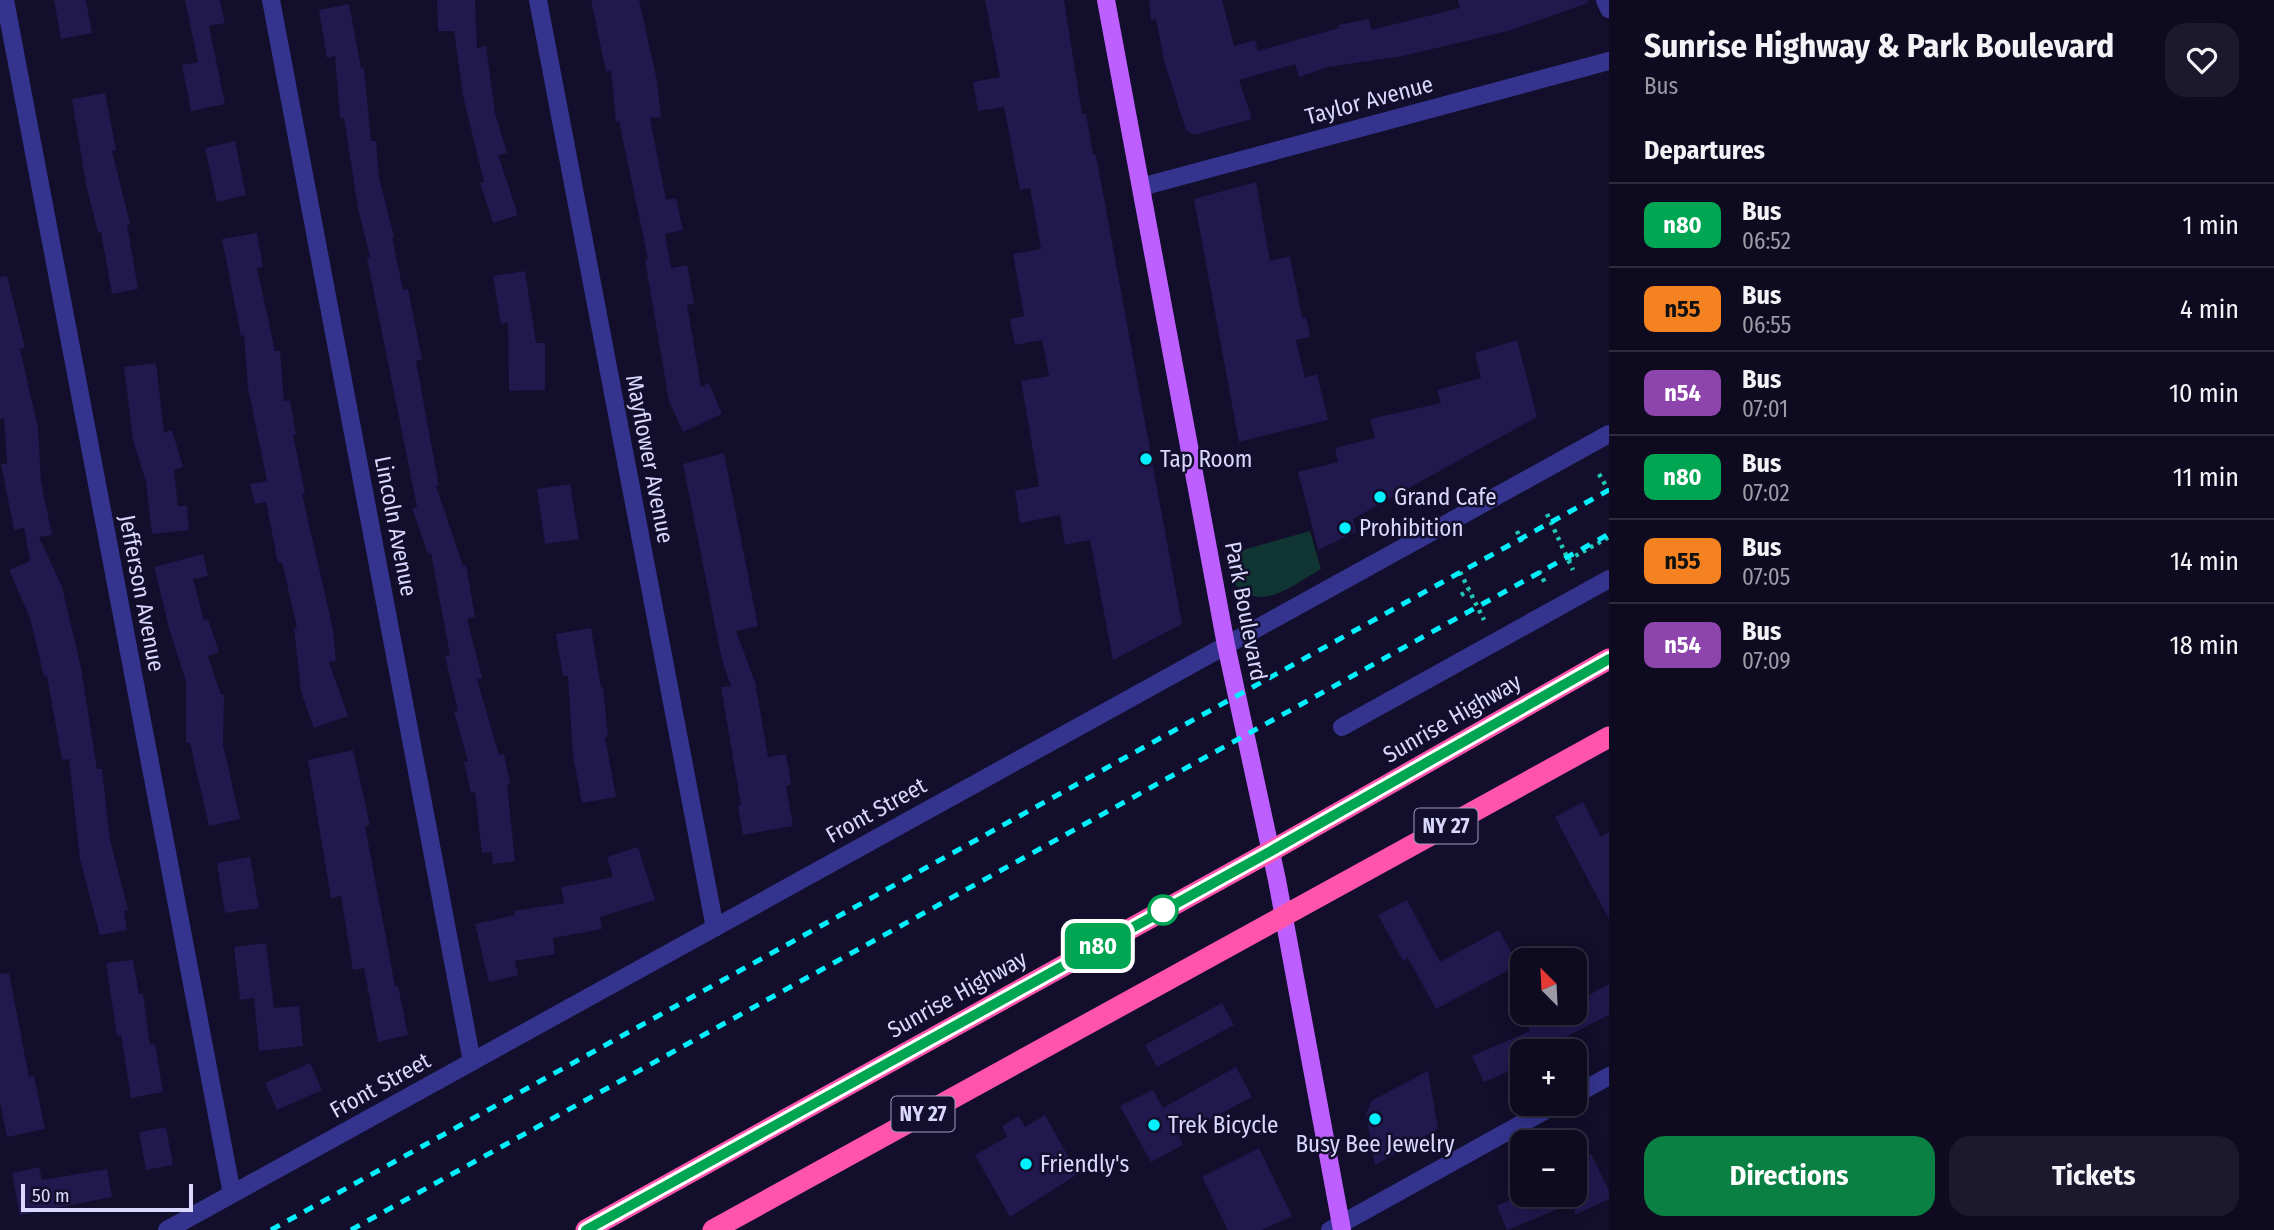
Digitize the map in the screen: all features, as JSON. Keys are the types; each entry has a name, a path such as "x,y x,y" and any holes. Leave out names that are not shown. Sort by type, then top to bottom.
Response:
{"highway":[{"name":"Sunrise Highway","path":"586,1230 1271,851 1609,659"},
{"name":"NY 27","path":"713,1230 1609,737"}],"main road":[{"name":"Park Boulevard","path":"1106,0 1227,645 1284,916 1337,1228"}],"street":[{"name":"Jefferson Avenue","path":"5,0 232,1194"},
{"name":"Lincoln Avenue","path":"271,0 472,1062"},
{"name":"Mayflower Avenue","path":"538,0 715,928"},
{"path":"1605,0 1609,9"},
{"name":"Taylor Avenue","path":"1141,187 1609,61"},
{"name":"Front Street","path":"167,1230 1609,434"},
{"path":"1342,727 1609,579"},
{"path":"1587,1088 1609,1076"},
{"path":"1337,1228 1536,1116"}],"path":[{"path":"1599,474 1609,491"},
{"path":"1547,514 1564,543 1573,570"},
{"path":"1517,531 1522,543"},
{"path":"1568,559 1609,537"},
{"path":"1539,571 1546,585"},
{"path":"1460,572 1485,620"},
{"path":"1461,595 1469,590"}],"green space":[{"path":"1310,531 1321,569 1289,588 1267,596 1245,593 1235,584 1229,554"}],"building":[{"path":"54,0 86,0 92,33 61,39"},
{"path":"185,0 220,0 225,23 209,26 225,104 191,111 182,65 198,62"},
{"path":"437,0 475,0 477,48 486,46 495,113 507,153 498,155 518,215 493,223 480,183 484,182 463,96 454,31 438,31"},
{"path":"591,0 639,0 657,81 661,117 650,118 666,200 676,198 683,230 665,234 671,268 687,265 694,304 687,305 701,387 709,383 722,414 683,432 669,401 645,260 648,259 619,121 616,122 611,70 606,72"},
{"path":"985,0 1064,0 1082,114 1086,114 1093,154 1096,155 1182,624 1113,660 1090,540 1065,545 1060,515 1020,523 1015,491 1039,486 1021,381 1049,376 1042,340 1015,345 1010,319 1024,316 1013,254 1041,249 1030,188 1020,190 1004,107 978,111 973,82 1000,77"},
{"path":"1149,0 1222,0 1234,46 1255,40 1258,51 1339,28 1338,25 1369,19 1371,30 1460,8 1458,0 1588,0 1588,3 1508,31 1403,56 1328,67 1299,77 1295,64 1239,80 1252,119 1194,135 1186,130 1164,61 1156,19 1151,20"},
{"path":"349,4 361,68 364,68 371,141 376,141 379,177 394,237 403,290 408,289 422,360 416,361 439,486 436,486 463,566 466,565 475,617 467,619 482,678 477,679 499,755 504,754 510,784 507,785 515,861 493,864 492,852 482,853 475,792 471,793 464,762 468,761 454,712 458,711 445,656 450,655 431,553 428,554 412,508 417,507 367,258 370,257 358,208 344,118 340,118 335,56 327,58 319,10"},
{"path":"105,93 116,150 112,151 130,224 127,225 138,289 112,294 101,232 98,232 86,184 72,99"},
{"path":"235,141 246,195 217,202 205,148"},
{"path":"1256,182 1270,261 1290,256 1302,318 1306,317 1310,337 1296,340 1305,378 1317,374 1328,420 1239,442 1194,199"},
{"path":"257,233 263,267 257,268 275,351 280,351 284,401 290,400 296,435 293,435 305,493 302,494 333,629 336,661 329,662 348,716 314,728 301,692 294,628 297,628 282,562 278,563 266,502 255,504 250,484 267,481 248,388 244,335 241,336 222,239"},
{"path":"525,271 536,343 545,343 545,390 509,391 508,322 501,324 493,276"},
{"path":"7,276 25,348 20,349 38,428 41,482 52,535 39,537 62,587 81,668 97,769 102,769 110,840 128,910 124,911 127,930 100,935 80,859 69,759 62,760 47,676 44,677 30,618 9,570 30,561 24,528 14,530 1,464 7,464 4,418 0,419 0,277"},
{"path":"1517,340 1537,417 1353,519 1356,532 1318,550 1298,472 1338,462 1335,448 1375,438 1370,419 1441,403 1437,390 1481,378 1475,353"},
{"path":"156,363 164,433 172,430 183,467 174,470 178,506 187,506 189,530 152,534 146,482 133,440 124,367"},
{"path":"724,453 758,626 736,631 755,682 768,757 786,754 791,784 786,786 793,826 743,835 738,806 741,805 721,687 731,686 722,660 683,464"},
{"path":"570,484 579,539 545,544 537,489"},
{"path":"203,554 208,576 193,579 204,621 208,619 219,652 208,656 221,695 224,695 223,745 240,819 209,826 190,743 186,743 186,681 170,632 154,567"},
{"path":"591,628 603,687 608,737 605,737 616,797 582,803 573,756 568,676 563,676 556,634"},
{"path":"353,750 370,825 365,826 395,986 398,986 408,1035 378,1042 364,968 353,970 341,896 331,898 308,760"},
{"path":"1583,802 1601,837 1609,832 1609,919 1555,817"},
{"path":"638,847 655,900 600,917 602,929 553,938 555,954 515,961 518,975 489,982 475,924 515,915 514,911 564,903 561,887 613,877 607,857"},
{"path":"250,857 259,908 225,913 217,863"},
{"path":"1407,900 1440,962 1499,930 1510,950 1510,969 1436,1009 1408,958 1403,961 1378,915"},
{"path":"266,943 274,1008 299,1006 303,1046 259,1051 254,998 240,1000 234,947"},
{"path":"133,960 139,994 143,994 150,1045 155,1044 163,1092 131,1098 121,1035 117,1036 106,963"},
{"path":"9,973 29,1077 34,1076 45,1129 7,1137 0,1102 0,974"},
{"path":"1609,984 1609,1015 1562,1039 1511,1039 1530,1031 1528,1026 1587,1026 1587,996"},
{"path":"1222,1003 1234,1025 1157,1067 1145,1045"},
{"path":"1510,1040 1510,1071 1484,1082 1472,1056"},
{"path":"310,1063 322,1090 277,1110 265,1083"},
{"path":"1236,1067 1252,1097 1179,1136 1183,1145 1151,1162 1120,1106 1153,1090 1163,1108"},
{"path":"1428,1071 1438,1129 1375,1165 1366,1115 1371,1101"},
{"name":"Friendly's","path":"1045,1115 1078,1174 1010,1217 975,1155 1007,1137 1002,1126 1019,1116 1025,1127"},
{"path":"166,1127 173,1165 146,1170 139,1132"},
{"path":"1259,1148 1292,1216 1262,1230 1228,1230 1202,1177"},
{"path":"1591,1154 1609,1191 1609,1199 1575,1215 1575,1207 1587,1207 1587,1156"},
{"path":"39,1167 42,1180 107,1169 112,1197 20,1215 12,1173"},
{"path":"1510,1200 1510,1207 1563,1207 1507,1230 1497,1206"}],"railway":[{"path":"271,1230 1609,490"},
{"path":"351,1230 1609,534"}],"bus line":[{"name":"n80","path":"586,1230 1271,851 1609,659"}],"place":[{"name":"Tap Room","path":"1146,459"},
{"name":"Grand Cafe","path":"1380,497"},
{"name":"Prohibition","path":"1345,528"},
{"name":"Busy Bee Jewelry","path":"1375,1119"},
{"name":"Trek Bicycle","path":"1154,1125"},
{"name":"Friendly's","path":"1026,1164"}]}
